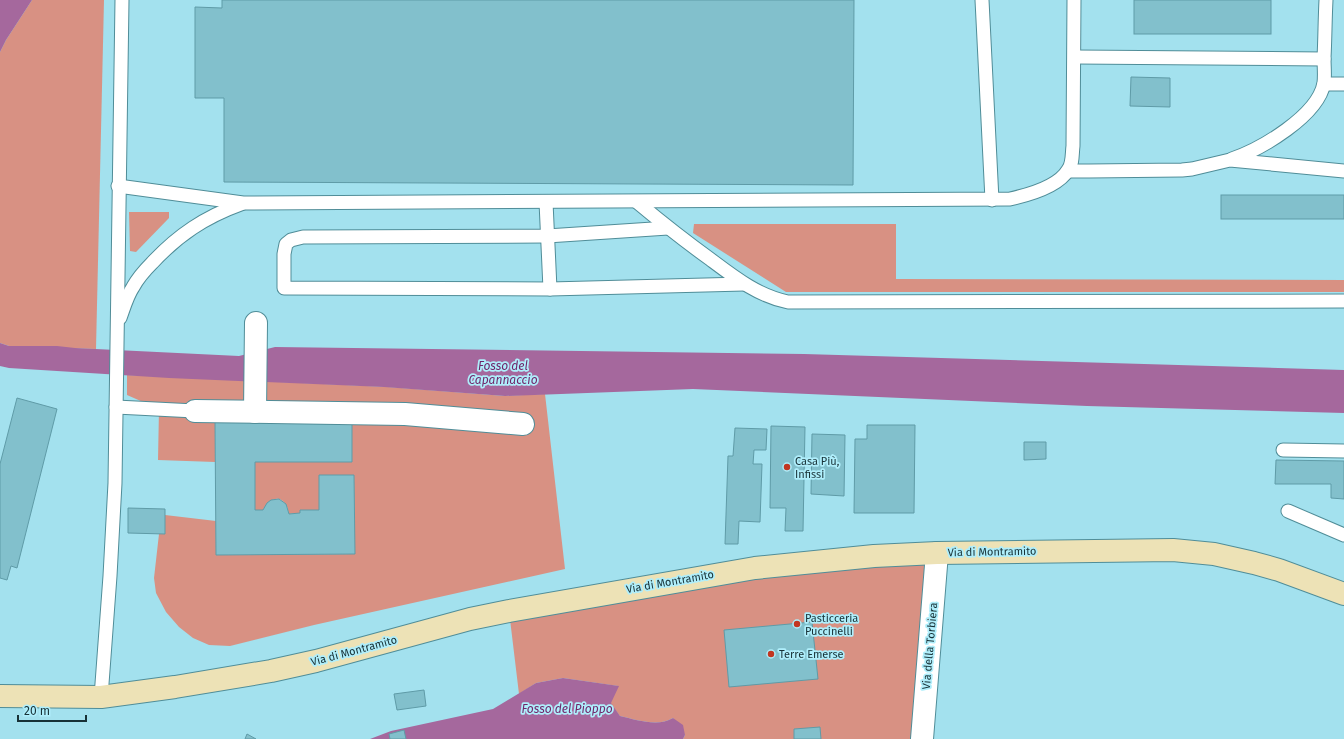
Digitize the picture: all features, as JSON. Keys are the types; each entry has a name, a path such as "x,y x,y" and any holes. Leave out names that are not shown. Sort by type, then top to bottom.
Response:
{"main road":[{"name":"Via di Montramito","path":"0,696 101,697 175,687 301,664 470,619 755,568 852,558 937,553 1173,550 1214,554 1254,563 1279,570 1344,594"}],"street":[{"path":"255,412 256,323"},
{"path":"195,411 406,414 523,424"},
{"name":"Via della Torbiera","path":"922,739 937,553"}],"lane":[{"path":"101,697 114,499 122,0"},
{"path":"982,0 992,200"},
{"path":"118,186 243,203 1010,199 1035,193 1059,179 1068,171 1071,163 1073,146 1075,57 1074,0"},
{"path":"1068,171 1192,169 1230,160 1261,146 1290,127 1299,120 1314,103 1324,84 1326,0"},
{"path":"1075,57 1324,59"},
{"path":"1324,84 1344,84"},
{"path":"1230,160 1344,172"},
{"path":"546,202 550,289"},
{"path":"637,202 668,228 744,284 773,299 788,302 1344,301"},
{"path":"116,329 133,286 155,260 186,232 220,212 243,203"},
{"path":"668,228 547,236 303,237 291,240 286,244 284,254 284,288 550,289 744,284"},
{"path":"116,407 195,411"},
{"path":"1283,450 1344,451"},
{"path":"1288,511 1344,535"}],"shaded area":[{"path":"32,0 104,0 96,349 9,346 0,343 0,52"},
{"path":"129,212 169,212 169,218 136,252 130,251"},
{"path":"694,224 896,224 896,279 1344,280 1344,292 786,292 693,233"},
{"path":"127,375 388,387 505,396 545,394 565,569 314,625 230,646 209,645 193,638 179,627 166,612 156,593 154,578 159,534 165,515 216,521 216,555 354,554 354,475 319,475 319,510 300,510 300,513 289,514 283,501 280,499 274,499 265,506 263,510 255,510 255,462 352,462 352,420 215,421 215,462 158,460 159,409 127,395"},
{"path":"937,553 922,739 683,739 685,735 673,718 667,721 654,722 640,721 620,716 610,703 618,686 563,678 536,683 519,694 509,611"}],"water":[{"path":"0,0 32,0 0,52"},
{"name":"Fosso del Capannaccio","path":"0,343 9,346 57,346 239,356 275,347 804,354 1344,370 1344,413 1087,406 693,389 505,396 384,387 169,378 9,368 0,366"},
{"name":"Fosso del Pioppo","path":"563,678 619,686 611,703 620,716 640,721 654,722 667,721 673,718 683,725 685,735 683,739 370,739 391,731 493,709 536,683"}],"building":[{"path":"222,0 854,0 853,185 224,182 224,98 195,98 195,7 222,8"},
{"path":"1134,0 1271,0 1271,34 1134,34"},
{"path":"1131,77 1170,78 1170,107 1130,106"},
{"path":"1221,195 1344,195 1344,219 1221,219"},
{"path":"17,398 57,409 17,568 11,566 7,580 0,578 0,464"},
{"path":"352,420 352,462 255,462 255,510 263,510 267,503 271,500 279,499 286,504 289,514 300,513 300,510 319,510 319,475 354,475 355,554 216,555 215,421"},
{"path":"867,425 915,425 914,513 854,513 855,439 867,439"},
{"name":"Casa Più, Infissi","path":"771,426 805,427 803,531 785,531 786,508 770,508"},
{"path":"735,428 767,429 766,450 754,450 753,464 762,464 760,522 739,521 738,544 725,544 728,456 733,456"},
{"path":"812,434 845,435 844,496 811,494"},
{"path":"1024,442 1046,442 1046,459 1024,460"},
{"path":"1276,460 1344,461 1344,499 1331,498 1331,484 1275,484"},
{"path":"128,508 165,509 165,534 128,533"},
{"name":"Terre Emerse","path":"812,622 818,679 729,687 724,630"},
{"path":"424,690 426,706 397,710 394,694"},
{"path":"820,727 821,739 794,739 794,729"},
{"path":"404,730 406,739 390,739 389,734"},
{"path":"247,734 256,739 245,739"}],"place":[{"name":"Casa Più, Infissi","path":"787,467"},
{"name":"Pasticceria Puccinelli","path":"797,624"},
{"name":"Terre Emerse","path":"771,654"}]}
